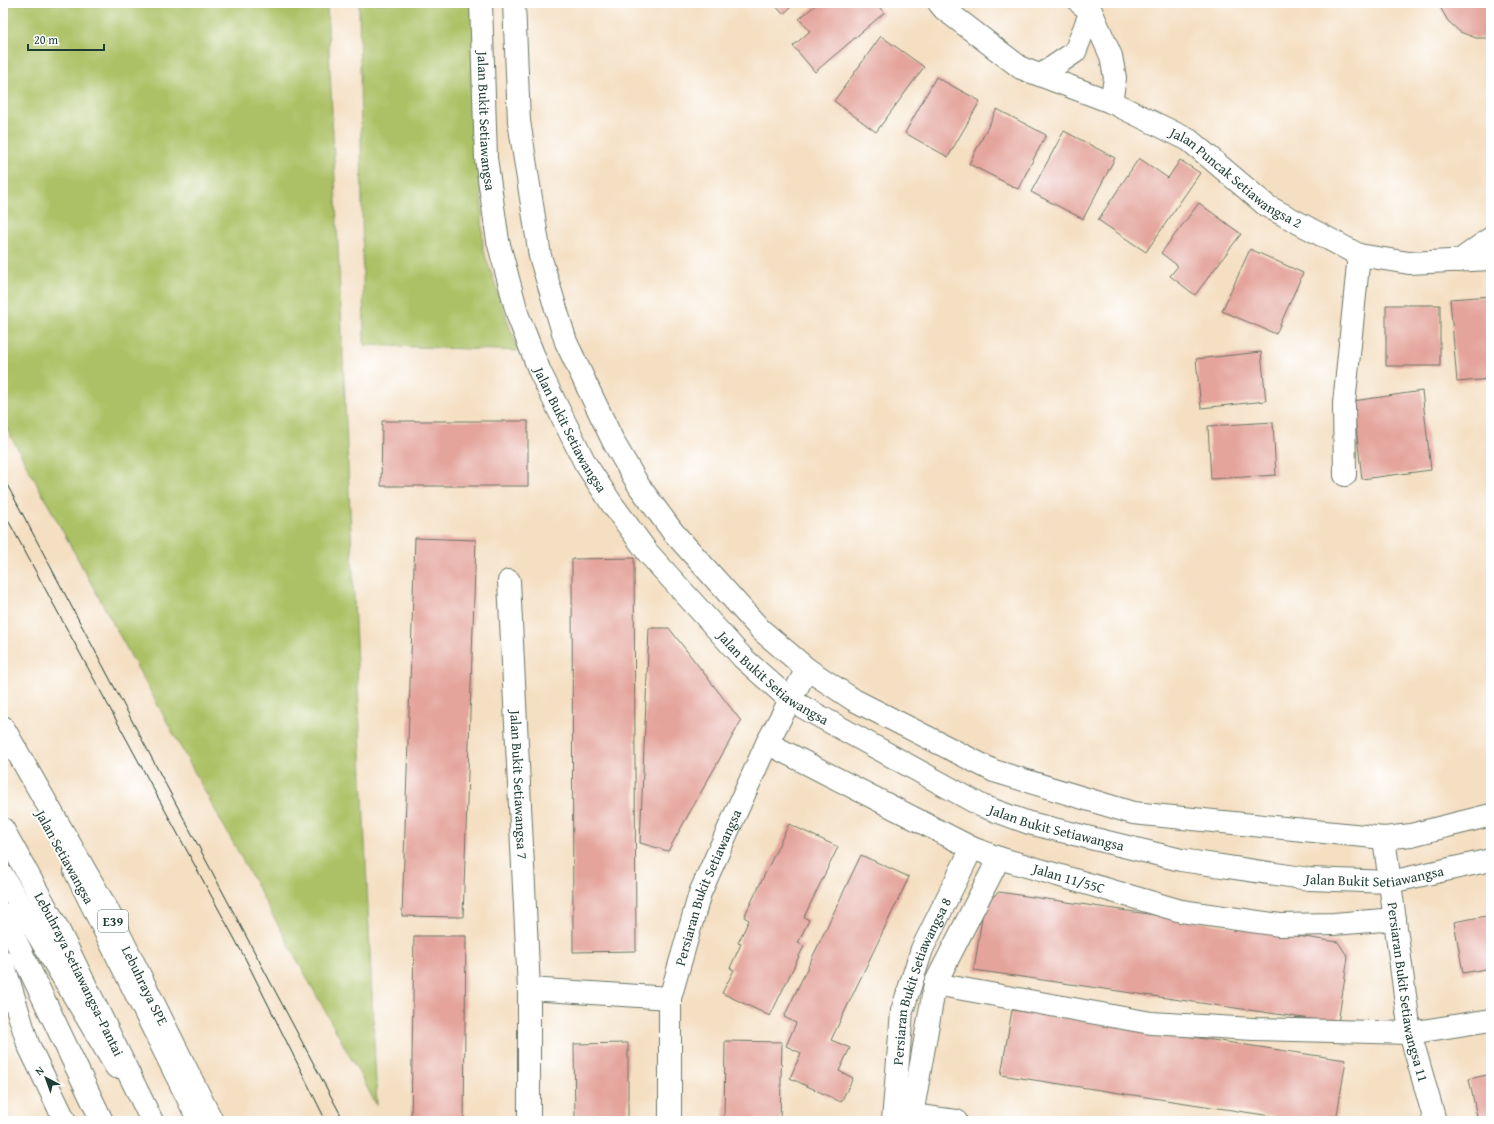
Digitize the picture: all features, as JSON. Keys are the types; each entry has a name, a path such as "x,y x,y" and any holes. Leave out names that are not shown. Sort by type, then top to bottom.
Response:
{"main road":[{"name":"Jalan Bukit Setiawangsa","path":"481,3 486,158 498,241 518,316 540,372 585,463 612,504 648,553 744,658 790,700 982,806 1029,823 1181,860 1309,879 1390,882 1491,860"},
{"name":"Jalan Bukit Setiawangsa","path":"514,3 520,128 540,256 566,342 614,443 639,486 672,532 760,630 807,669 854,700 994,771 1133,813 1384,838 1410,835 1491,815"},
{"name":"Jalan Puncak Setiawangsa 2","path":"939,3 944,9 1021,68 1111,102 1189,140 1267,206 1359,255 1409,263 1491,259"},
{"path":"1041,75 1075,52 1085,7"},
{"path":"1085,7 1111,56 1114,78 1111,102"},
{"path":"1459,261 1491,238"},
{"path":"1345,475 1344,404 1359,255"},
{"name":"Jalan Bukit Setiawangsa 7","path":"510,581 529,989 529,1121"},
{"name":"Persiaran Bukit Setiawangsa","path":"670,1121 670,998 700,893 767,743 807,669"},
{"path":"3,727 74,869"},
{"name":"Lebuhraya SPE","path":"3,727 107,909 212,1121"},
{"name":"Jalan 11/55C","path":"767,743 972,848 999,858 1181,911 1280,925 1334,924 1395,919"},
{"name":"Jalan Setiawangsa","path":"3,746 74,869 199,1121"},
{"name":"Lebuhraya Setiawangsa–Pantai","path":"3,829 57,927 152,1121"},
{"name":"Persiaran Bukit Setiawangsa 11","path":"1384,838 1410,1033 1435,1121"},
{"name":"Persiaran Bukit Setiawangsa 8","path":"899,1116 902,1010 922,949 972,848"},
{"path":"956,1121 899,1116 935,984 999,858"},
{"path":"3,876 148,1121"},
{"path":"3,914 102,1121"},
{"path":"3,962 28,1044 64,1121"},
{"path":"935,984 1151,1023 1253,1029 1410,1033 1491,1020"},
{"path":"529,989 670,998"},
{"path":"187,1096 209,1121"}],"green space":[{"path":"3,3 327,3 377,1106 3,422"},
{"path":"359,3 476,3 483,249 518,351 364,345"}],"building":[{"path":"773,3 796,3 783,14"},
{"path":"818,3 876,3 884,13 815,72 793,46 810,31 799,19"},
{"path":"1439,3 1491,3 1491,38 1476,38 1460,32 1448,21"},
{"path":"881,36 924,67 876,132 834,101"},
{"path":"936,77 980,101 948,157 905,133"},
{"path":"997,109 1046,135 1018,189 969,164"},
{"path":"1064,131 1115,158 1083,219 1031,192"},
{"path":"1139,158 1168,178 1180,160 1200,173 1146,252 1098,220"},
{"path":"1199,203 1241,234 1195,295 1170,276 1178,266 1161,253"},
{"path":"1250,249 1303,273 1276,334 1222,311"},
{"path":"1491,296 1491,379 1457,382 1450,299"},
{"path":"1386,305 1440,305 1440,366 1386,366"},
{"path":"1261,352 1266,401 1201,408 1196,359"},
{"path":"1422,391 1431,470 1362,479 1353,401"},
{"path":"382,421 528,421 528,486 381,486"},
{"path":"1273,422 1276,475 1211,479 1208,426"},
{"path":"415,538 476,540 463,917 402,916"},
{"path":"634,558 636,951 573,952 572,559"},
{"path":"649,628 669,628 741,721 668,851 640,843"},
{"path":"789,824 838,847 804,917 809,920 798,943 804,946 770,1016 722,993 734,970 730,968 741,944 738,943 749,920 744,917"},
{"path":"861,855 909,877 831,1040 850,1048 839,1071 853,1078 841,1102 790,1078 801,1053 786,1046 796,1023 784,1017"},
{"path":"999,892 1338,942 1348,957 1338,1023 974,970 984,904"},
{"path":"1491,915 1491,968 1463,973 1454,922"},
{"path":"414,936 466,936 464,1121 411,1121"},
{"path":"1012,1010 1346,1060 1336,1121 1304,1121 1001,1075"},
{"path":"725,1041 782,1042 780,1121 724,1121"},
{"path":"628,1043 628,1121 575,1121 574,1044"},
{"path":"1491,1074 1491,1121 1478,1121 1469,1079"},
{"path":"3,1109 7,1121 3,1121"}],"tram line":[{"path":"3,477 344,1121"},
{"path":"3,511 245,958 326,1121"}]}
